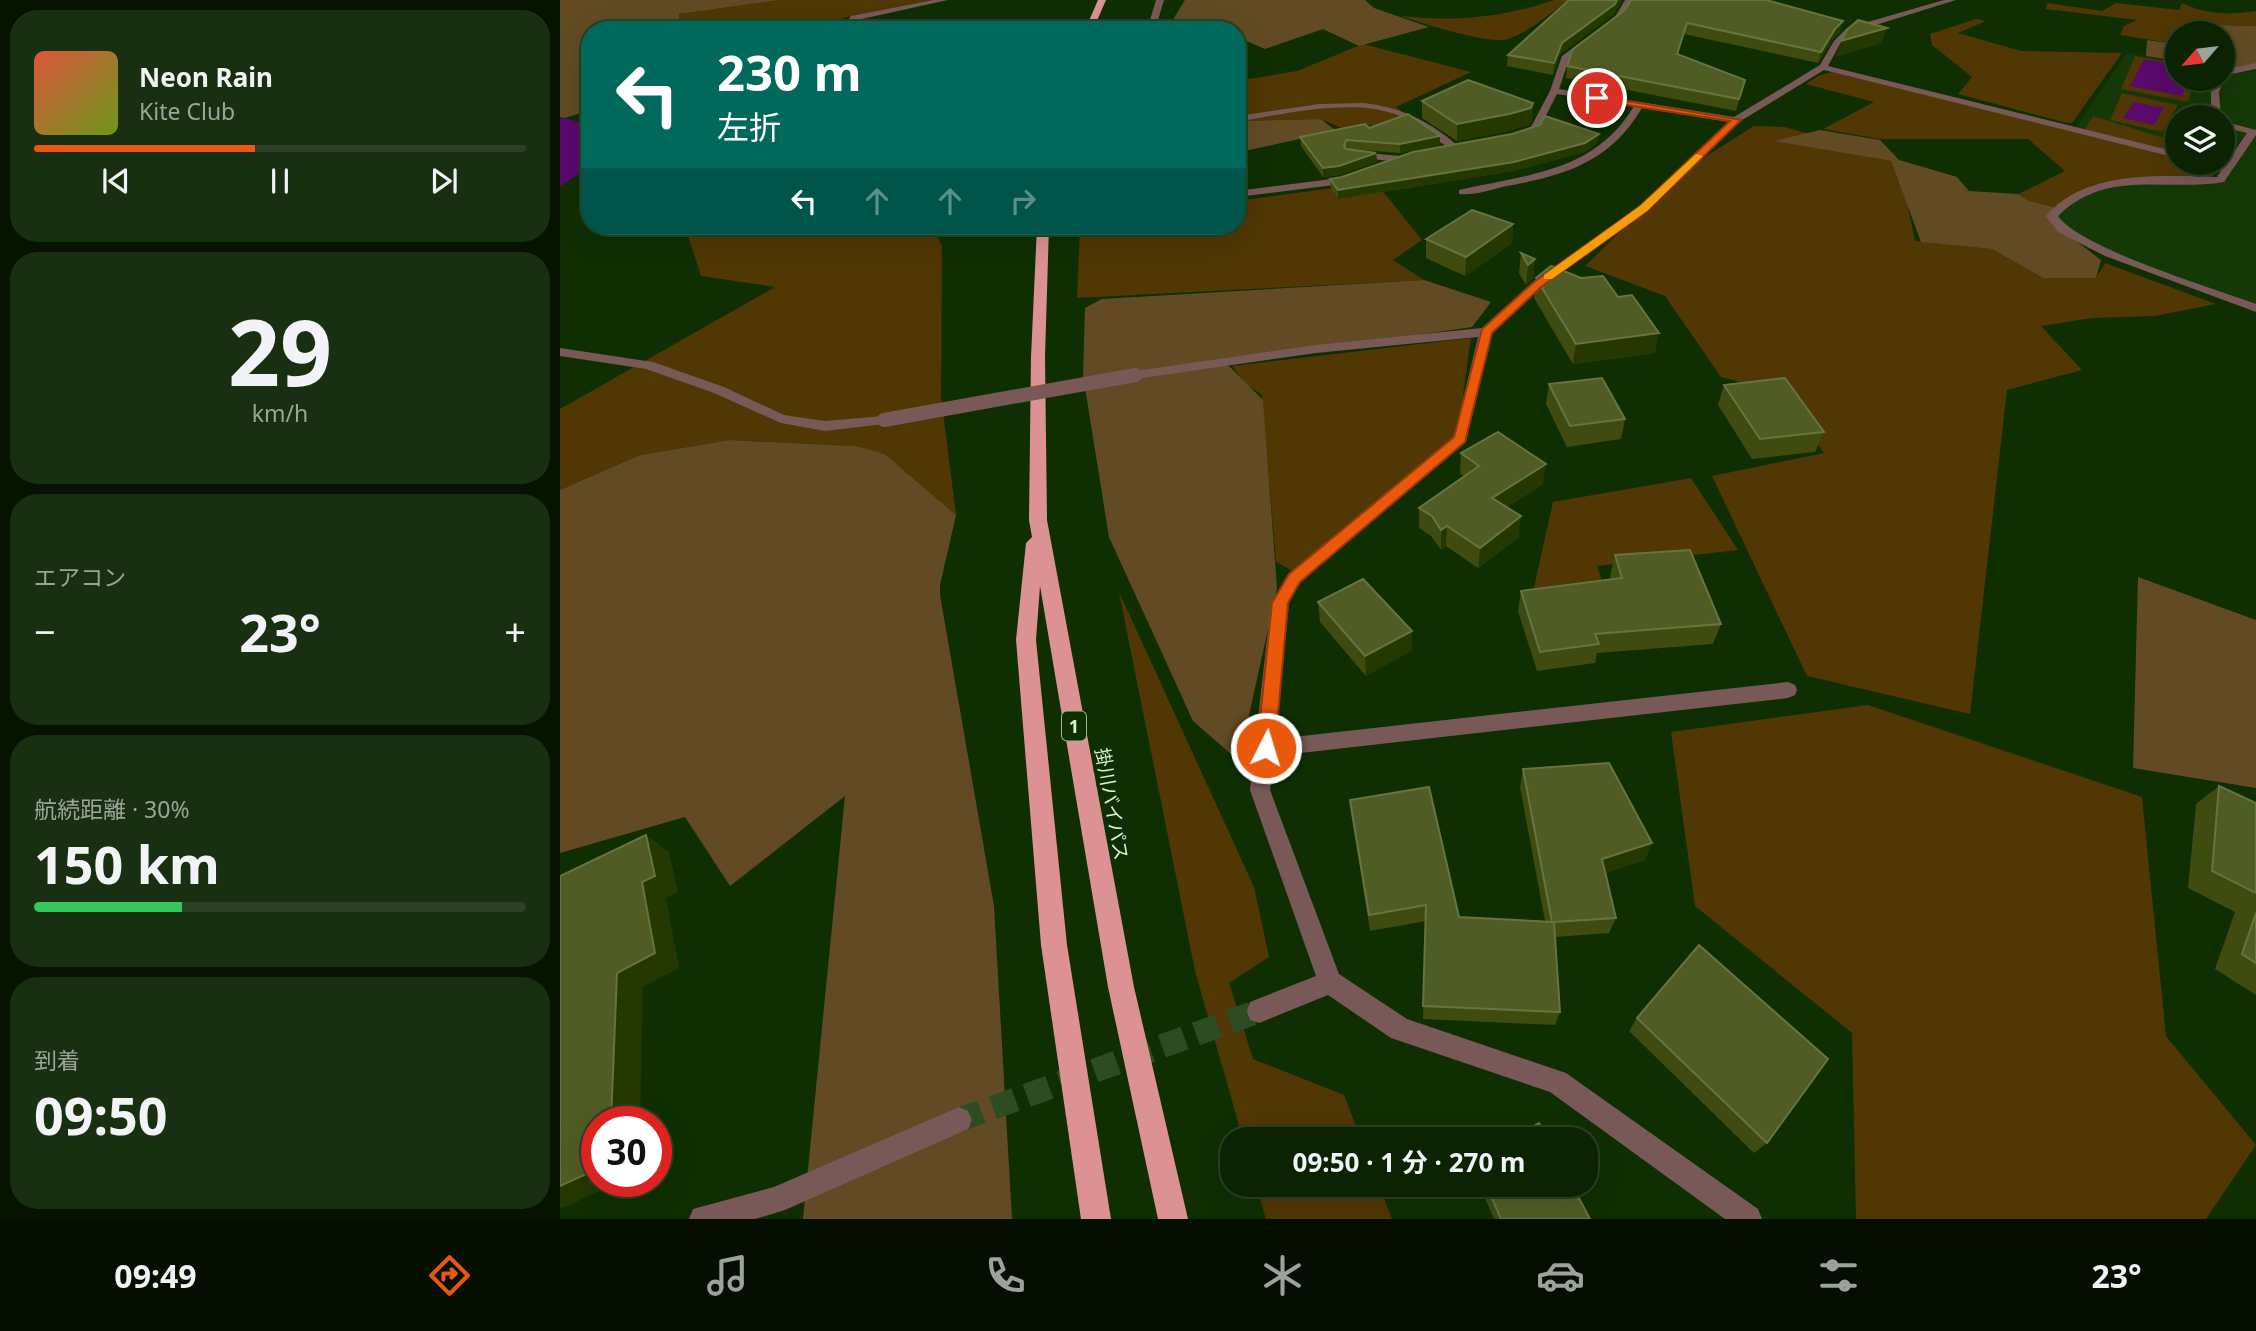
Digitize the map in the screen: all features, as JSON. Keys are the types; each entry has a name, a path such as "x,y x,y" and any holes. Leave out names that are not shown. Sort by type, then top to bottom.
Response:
{"highway":[{"path":"1092,21 1102,0"},
{"name":"掛川バイパス","path":"1043,235 1038,357 1038,520 1121,986 1173,1219"},
{"path":"1038,520 1026,640 1054,945 1096,1219"}],"street":[{"path":"852,21 854,18 944,0"},
{"path":"1154,21 1160,0"},
{"path":"1499,139 1535,129 1554,91 1565,58 1618,18 1629,0"},
{"path":"1748,1219 1557,1082 1400,1029 1330,982 1260,790 1280,603 1294,578 1461,439 1486,332 1538,284 1643,209 1736,120 1823,67 1837,43 1850,30 1952,0"},
{"path":"1837,26 1850,30"},
{"path":"2235,70 2256,65"},
{"path":"1823,67 2165,152"},
{"path":"1554,91 1736,120"},
{"path":"1463,192 1564,170 1603,150 1628,123 1639,105"},
{"path":"1246,118 1334,107 1384,108 1401,112 1460,146 1432,151"},
{"path":"2235,127 2253,132 2235,159"},
{"path":"1351,154 1405,157 1377,168"},
{"path":"1246,193 1342,181 1366,172"},
{"path":"2224,175 2220,180 2156,180 2091,191 2061,204 2052,216 2062,230 2109,254 2256,308"},
{"path":"560,352 648,365 719,390 781,419 825,426 884,420 1136,375 1316,349 1486,332"},
{"path":"1266,748 1788,690"},
{"path":"1259,1011 1330,982"},
{"path":"703,1219 775,1200 959,1120"}],"shaded area":[{"path":"560,0 780,0 679,14 680,21 581,21 581,113 560,117"},
{"path":"780,0 932,0 843,18 841,21 680,21 679,14"},
{"path":"1185,0 1365,0 1374,8 1429,27 1359,46 1323,29 1265,49 1246,41 1246,21 1172,21"},
{"path":"1554,0 1568,0 1524,32 1499,40 1455,32 1401,16 1478,17 1517,11"},
{"path":"2047,3 2102,11 2116,3 2179,10 2182,3 2218,13 2256,11 2256,26 2235,25 2235,21 2165,21 2165,42 2120,35 2124,26 2137,20 2046,9"},
{"path":"1976,19 1986,21 1958,33 2021,51 2122,53 2072,123 2063,122 1958,94 1972,77 1932,45 1930,34"},
{"path":"2235,25 2256,26 2256,65 2235,68"},
{"path":"2147,40 2165,42 2165,59 2146,56"},
{"path":"1363,44 1471,72 1396,107 1443,143 1404,150 1372,125 1344,129 1321,119 1246,121 1246,80 1297,71"},
{"path":"2127,53 2165,60 2165,91 2235,91 2235,72 2256,71 2256,308 2102,250 2062,230 2055,213 2081,194 2156,180 2219,180 2223,175 2235,175 2235,105 2165,105 2165,153 2074,130"},
{"path":"2135,56 2165,61 2165,91 2191,91 2188,102 2121,89"},
{"path":"2144,59 2165,63 2165,91 2184,91 2182,96 2130,86"},
{"path":"1832,72 2082,134 2093,116 2165,138 2165,175 2213,175 2208,180 2093,185 2058,208 2029,201 2018,194 2065,171 2028,139 1879,139 1823,129 1874,102 1806,84 1818,76"},
{"path":"2122,93 2178,105 2165,105 2165,127 2162,132 2110,120"},
{"path":"2134,102 2164,108 2154,125 2123,118"},
{"path":"560,117 581,123 581,173 560,186"},
{"path":"1321,119 1336,131 1246,151 1246,121"},
{"path":"1754,126 1785,127 1809,134 1776,141 1891,161 1907,203 1915,241 1992,249 2043,278 2096,278 2105,263 2216,304 2155,316 2092,318 2041,326 2082,370 2007,390 1970,714 1807,676 1712,476 1824,453 1781,392 1721,377 1665,296 1585,266 1681,172"},
{"path":"1820,130 1880,140 1899,160 1957,177 1969,191 2018,194 2029,201 2058,208 2049,214 2062,230 2101,260 2096,278 2043,278 1992,249 1921,242 1891,161 1774,141"},
{"path":"1373,179 1422,240 1393,260 1424,280 1077,298 1080,235 1246,235 1246,200 1356,185"},
{"path":"688,235 937,235 942,246 941,396 956,515 885,454 839,445 729,440 640,455 560,490 560,409 775,287 701,276"},
{"path":"1424,280 1491,302 1472,327 1226,363 1263,400 1277,588 1239,761 1193,721 1109,537 1083,375 1085,308 1102,299"},
{"path":"1471,338 1457,438 1295,572 1276,562 1262,395 1245,383 1232,366"},
{"path":"729,440 855,446 885,454 956,515 940,595 994,906 1012,1219 803,1219 845,796 730,886 685,817 560,853 560,490 640,455"},
{"path":"1691,478 1738,550 1597,566 1603,583 1533,592 1553,502"},
{"path":"2138,577 2256,620 2256,788 2133,768"},
{"path":"1119,592 1254,887 1269,957 1229,983 1253,1059 1344,1095 1356,1127 1240,1127 1195,971"},
{"path":"1868,705 2142,797 2166,1036 2256,1145 2206,1219 1856,1219 1852,1033 1695,906 1671,732"},
{"path":"1260,1197 1384,1197 1392,1219 1266,1219"}],"building":[{"path":"1569,0 1617,0 1562,43 1554,63 1508,55"},
{"path":"1631,0 1766,0 1843,21 1821,52 1687,23 1677,54 1745,80 1739,99 1567,66 1573,49 1625,10"},
{"path":"1858,20 1887,28 1841,41 1847,30"},
{"path":"1468,80 1533,103 1531,108 1457,124 1422,101"},
{"path":"1408,114 1440,136 1400,144 1346,140 1346,149 1376,153 1339,166 1323,168 1300,137 1365,124 1369,128"},
{"path":"1545,116 1599,134 1585,143 1514,162 1338,190 1330,179 1413,152 1512,134 1540,125"},
{"path":"1472,210 1513,224 1466,257 1426,239"},
{"path":"1521,253 1535,259 1528,265"},
{"path":"1551,266 1581,278 1603,276 1618,297 1632,295 1659,333 1576,344 1536,278"},
{"path":"1602,378 1625,419 1570,426 1549,384"},
{"path":"1785,378 1824,432 1760,439 1724,385"},
{"path":"1498,432 1546,464 1492,498 1521,516 1480,548 1447,526 1441,530 1432,516 1419,508 1479,466 1461,453"},
{"path":"1690,550 1721,624 1595,634 1599,644 1540,652 1521,591 1622,578 1615,555"},
{"path":"1363,579 1412,631 1365,656 1318,602"},
{"path":"1609,763 1652,843 1602,859 1616,918 1554,922 1560,1012 1423,1006 1426,905 1369,915 1350,800 1429,787 1459,917 1552,922 1523,769"},
{"path":"2219,786 2256,803 2256,893 2212,871"},
{"path":"646,835 655,876 642,882 655,953 617,973 612,1106 581,1106 581,1176 560,1186 560,876"},
{"path":"2256,913 2256,963 2242,954"},
{"path":"1699,945 1828,1059 1767,1143 1637,1018"},
{"path":"1491,1197 1578,1197 1590,1219 1501,1219"}],"tunnel":[{"path":"959,1120 1259,1011"}],"slow traffic":[{"path":"1548,277 1643,209 1699,156"}],"route":[{"path":"1266,748 1280,603 1294,578 1461,439 1486,332 1538,284 1643,209 1736,120 1597,98"}]}
